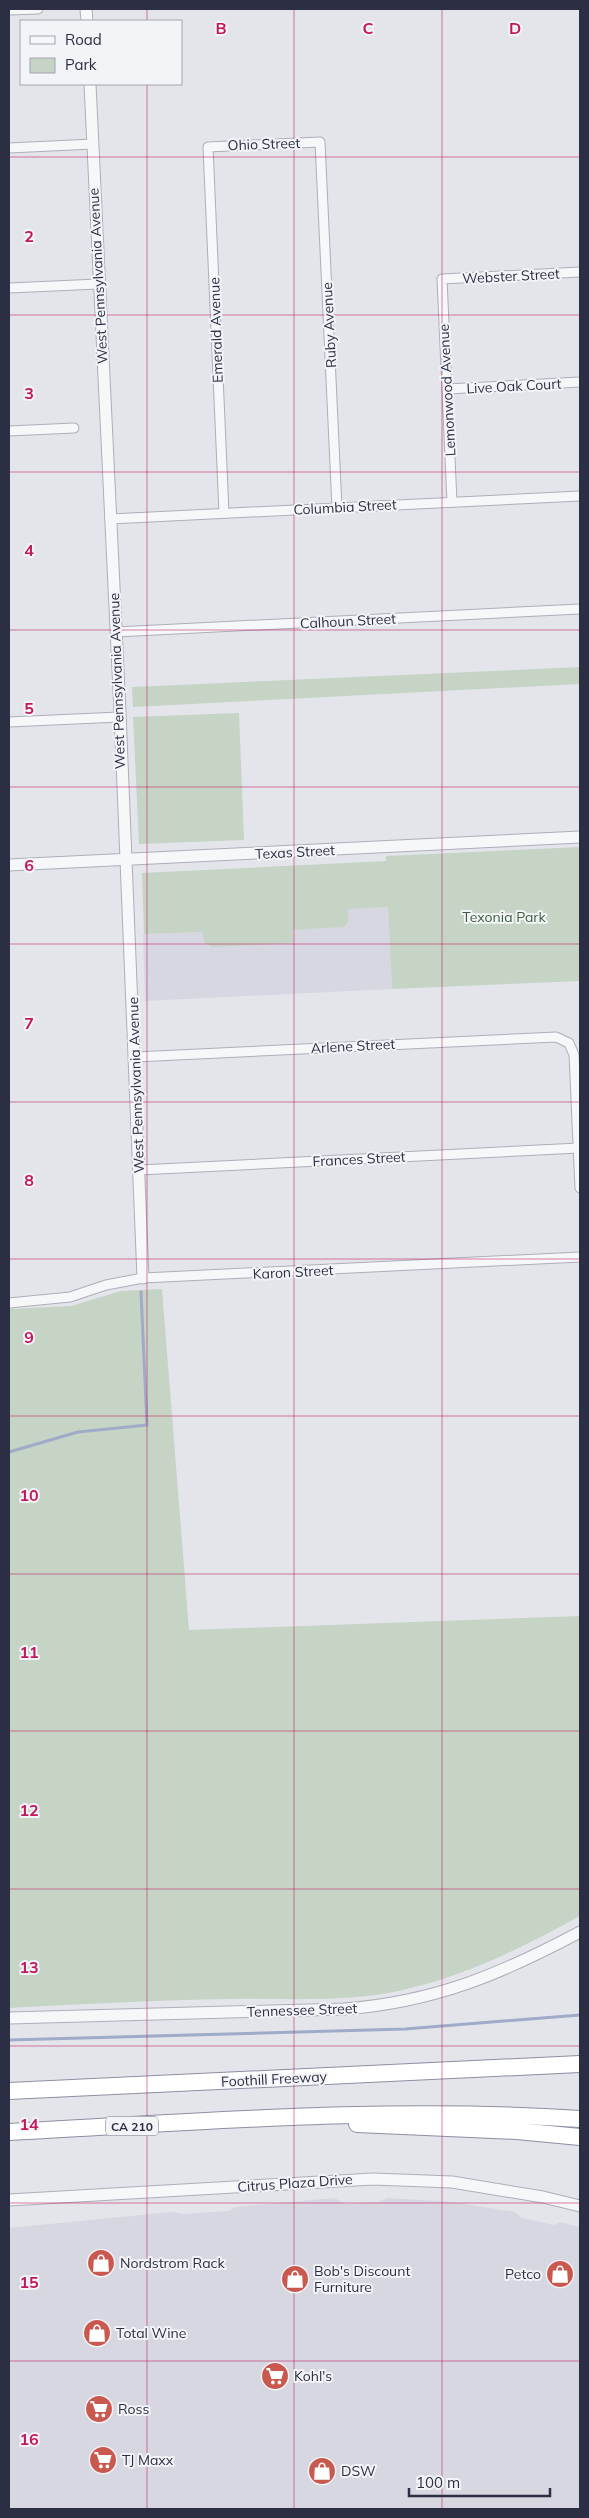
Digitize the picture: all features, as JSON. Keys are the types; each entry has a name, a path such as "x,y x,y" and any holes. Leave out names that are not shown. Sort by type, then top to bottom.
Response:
{"highway":[{"path":"539,2065 580,2059"},
{"path":"539,2065 580,2064"},
{"name":"Foothill Freeway","path":"9,2091 539,2065"},
{"path":"255,2120 397,2112 518,2114 580,2119"},
{"path":"255,2120 517,2131 580,2138"},
{"name":"CA 210","path":"9,2132 255,2120"}],"street":[{"path":"9,10 38,9"},
{"name":"West Pennsylvania Avenue","path":"90,85 135,1057 143,1278"},
{"name":"Ohio Street","path":"208,147 320,142"},
{"name":"Ruby Avenue","path":"320,142 337,508"},
{"path":"9,148 92,144"},
{"name":"Emerald Avenue","path":"208,147 224,513"},
{"name":"Webster Street","path":"442,279 580,272"},
{"name":"Lemonwood Avenue","path":"442,279 452,502"},
{"path":"9,288 98,284"},
{"name":"Live Oak Court","path":"447,390 580,382"},
{"path":"9,431 74,428"},
{"name":"Columbia Street","path":"110,519 580,496"},
{"name":"Calhoun Street","path":"116,632 580,609"},
{"path":"9,722 119,717"},
{"name":"Texas Street","path":"9,865 580,837"},
{"name":"Arlene Street","path":"135,1057 548,1037 569,1042 575,1062 579,1148"},
{"path":"579,1148 580,1188"},
{"name":"Frances Street","path":"139,1170 579,1148"},
{"name":"Karon Street","path":"9,1303 70,1297 106,1285 143,1278 580,1257"},
{"path":"9,1297 9,1303"},
{"name":"Tennessee Street","path":"9,2018 344,2010 383,2006 421,1998 482,1980 522,1963 580,1932"},
{"name":"Citrus Plaza Drive","path":"9,2200 364,2178 452,2182 543,2197 580,2206"}],"shaded area":[{"path":"388,907 392,989 145,1001 143,934 203,932 293,943 293,930 344,927 348,923 347,909"},
{"path":"335,2198 346,2204 378,2202 388,2198 453,2202 515,2212 522,2218 554,2225 560,2222 580,2227 580,2509 9,2509 9,2228 172,2212 183,2214 229,2211 235,2207"}],"green space":[{"path":"580,667 580,684 133,707 132,687"},
{"path":"239,713 244,840 139,844 133,717"},
{"name":"Texonia Park","path":"580,847 580,981 392,989 388,907 348,909 348,923 344,927 293,930 293,943 212,947 204,942 203,932 144,934 142,873 386,861 386,856"},
{"path":"162,1289 189,1630 580,1616 580,1916 537,1939 472,1969 427,1984 382,1994 318,1999 176,2000 9,2008 9,1309 71,1306 121,1291"}],"waterway":[{"path":"9,1452 78,1432 147,1425 141,1292"},
{"path":"9,2040 405,2029 580,2015"}],"place":[{"name":"Nordstrom Rack","path":"101,2263"},
{"name":"Petco","path":"560,2274"},
{"name":"Bob's Discount Furniture","path":"295,2279"},
{"name":"Total Wine","path":"97,2333"},
{"name":"Kohl's","path":"275,2376"},
{"name":"Ross","path":"99,2409"},
{"name":"TJ Maxx","path":"103,2460"},
{"name":"DSW","path":"322,2471"}]}
